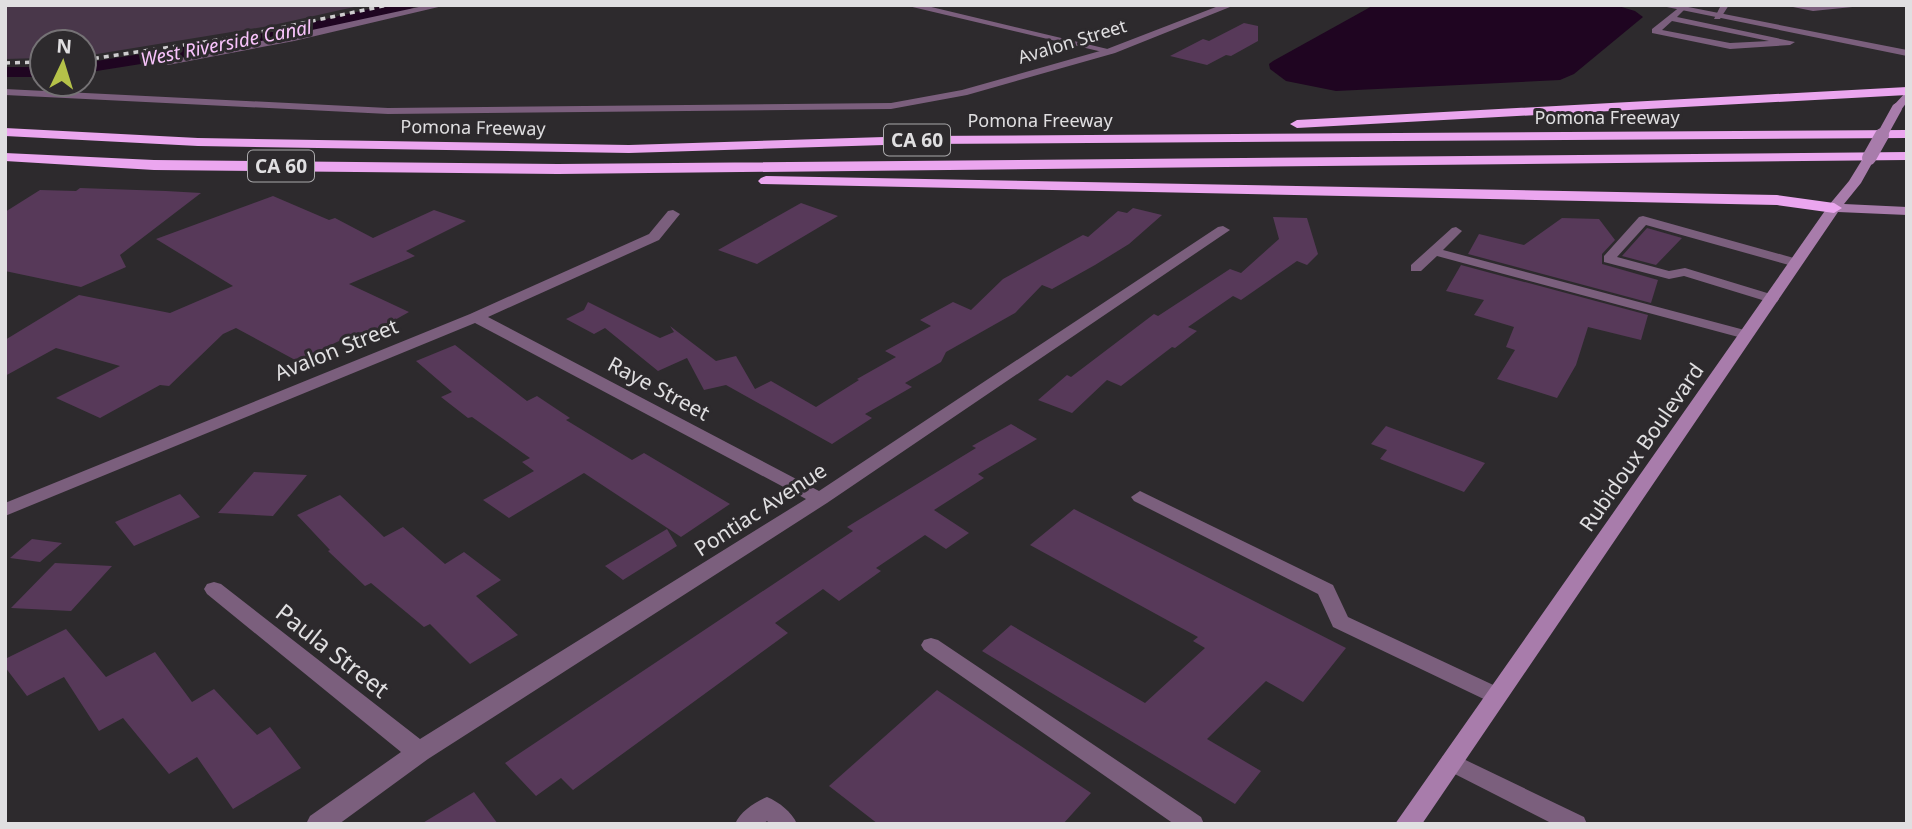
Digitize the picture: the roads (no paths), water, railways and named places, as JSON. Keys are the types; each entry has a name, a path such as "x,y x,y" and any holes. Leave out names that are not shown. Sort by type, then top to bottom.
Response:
{"highway":[{"path":"917,140 1208,129 1907,92"},
{"name":"Pomona Freeway","path":"5,132 198,142 629,149 917,140 1907,134"},
{"name":"Pomona Freeway","path":"5,157 154,165 558,169 1907,156"},
{"path":"558,169 691,180 1777,200 1834,208"}],"main road":[{"name":"Rubidoux Boulevard","path":"1408,824 1834,208 1855,183 1907,92"},
{"path":"1834,208 1907,211"}],"street":[{"path":"168,62 442,5"},
{"path":"909,5 1111,51"},
{"name":"Avalon Street","path":"5,92 388,111 891,106 963,93 1111,51 1230,5"},
{"path":"1662,5 1907,53"},
{"name":"Avalon Street","path":"5,510 476,317 654,237 673,214"},
{"name":"Pontiac Avenue","path":"319,824 419,752 820,499 1223,230"},
{"name":"Raye Street","path":"476,317 820,499"},
{"name":"Paula Street","path":"215,589 419,752"}],"lane":[{"path":"1717,16 1725,5"},
{"path":"1787,5 1813,8 1868,5"},
{"path":"1670,18 1790,42 1730,46 1655,31 1670,18 1681,9"},
{"path":"1772,299 1685,272 1669,275 1609,259 1643,220 1796,263"},
{"path":"1416,268 1456,230"},
{"path":"1434,251 1746,335"},
{"path":"1140,498 1326,590 1340,622 1497,696"},
{"path":"931,645 1193,824"},
{"path":"1451,762 1576,824"},
{"path":"746,824 767,807 786,824"}],"waterway":[{"name":"West Riverside Canal","path":"98,66 242,43 409,5"},
{"name":"West Riverside Canal","path":"5,72 28,72"}],"railway":[{"path":"98,58 237,37 388,5"},
{"path":"5,63 28,62"}]}
